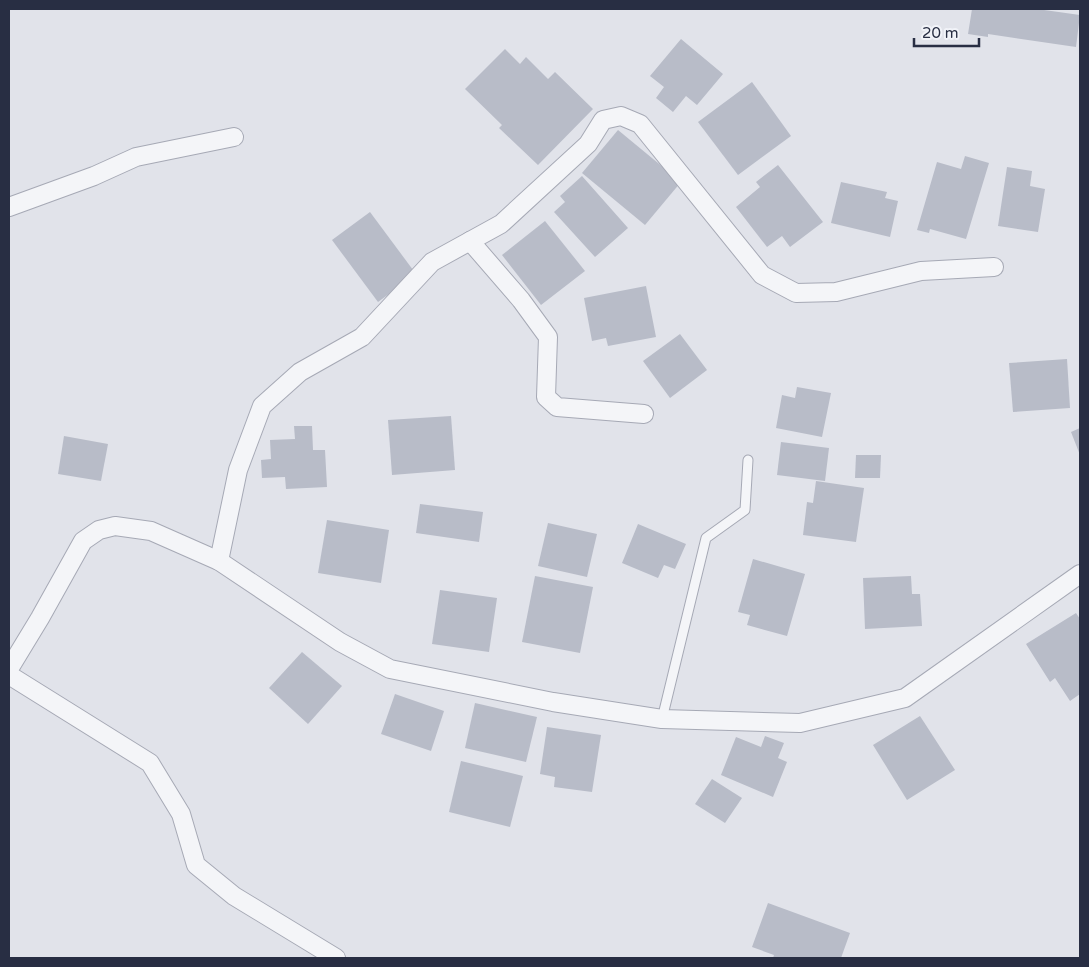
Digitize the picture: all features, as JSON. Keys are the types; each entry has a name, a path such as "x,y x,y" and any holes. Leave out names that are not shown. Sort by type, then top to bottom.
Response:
{"street":[{"path":"219,561 238,470 262,406 300,372 362,337 432,262 501,224 588,144 603,120 621,116 640,124 762,275 796,293 836,292 921,270 994,267"},
{"path":"9,208 94,176 136,157 234,137"},
{"path":"470,241 521,300 548,337 546,397 557,407 644,414"},
{"path":"9,669 83,541 99,530 115,526 151,531 219,561 340,642 390,669 554,702 662,719 800,723 905,698 1080,574"},
{"path":"9,675 150,763 181,814 196,865 234,896 336,958"}],"lane":[{"path":"662,719 706,538 745,510 748,460"}],"building":[{"path":"972,9 1037,9 1080,15 1076,47 988,34 988,37 968,34"},
{"path":"681,39 723,74 697,105 686,96 673,112 656,98 664,87 650,76"},
{"path":"505,49 520,64 526,57 548,79 555,72 593,109 538,165 499,128 502,125 465,89"},
{"path":"752,82 791,136 738,175 698,122"},
{"path":"618,130 681,182 645,225 582,173"},
{"path":"965,156 989,163 966,239 930,229 929,233 917,230 937,162 961,169"},
{"path":"778,165 823,222 790,247 782,236 767,247 736,207 760,187 756,182"},
{"path":"1007,167 1032,171 1030,186 1045,189 1038,232 998,226"},
{"path":"582,176 628,228 595,257 554,212 565,202 560,196"},
{"path":"841,182 887,192 885,198 898,201 890,237 831,223"},
{"path":"370,212 416,274 378,302 332,240"},
{"path":"545,221 585,271 541,305 502,255"},
{"path":"646,286 656,337 608,346 606,338 592,341 584,298"},
{"path":"680,334 707,370 670,398 643,361"},
{"path":"1067,359 1070,408 1013,412 1009,363"},
{"path":"797,387 831,393 822,437 776,428 782,395 795,398"},
{"path":"451,416 455,470 392,475 388,420"},
{"path":"294,426 312,426 313,450 325,450 327,487 286,489 285,477 262,478 261,460 271,459 270,440 295,439"},
{"path":"1080,428 1080,455 1071,432"},
{"path":"64,436 108,444 101,481 58,474"},
{"path":"781,442 829,448 825,481 777,475"},
{"path":"856,455 881,455 880,478 855,478"},
{"path":"816,481 864,488 856,542 803,535 807,502 813,503"},
{"path":"420,504 483,512 479,542 416,533"},
{"path":"327,520 389,530 381,583 318,573"},
{"path":"548,523 597,534 587,577 538,566"},
{"path":"638,524 686,544 675,569 664,565 658,578 622,563"},
{"path":"753,559 805,574 787,636 747,625 750,615 738,612"},
{"path":"535,576 593,587 580,653 522,642"},
{"path":"911,576 912,594 920,594 922,626 865,629 863,578"},
{"path":"440,590 497,598 489,652 432,644"},
{"path":"1076,613 1080,619 1080,694 1070,701 1055,678 1050,682 1026,644"},
{"path":"302,652 342,686 308,724 269,688"},
{"path":"395,694 444,711 431,751 381,734"},
{"path":"475,703 537,717 526,762 465,748"},
{"path":"920,716 955,770 907,800 873,745"},
{"path":"547,727 601,735 592,792 554,787 555,777 540,774"},
{"path":"765,736 784,743 778,758 787,762 773,797 721,775 736,737 761,747"},
{"path":"461,761 523,776 510,827 449,812"},
{"path":"712,779 742,798 725,823 695,804"},
{"path":"768,903 850,933 841,958 773,958 774,955 752,947"}]}
